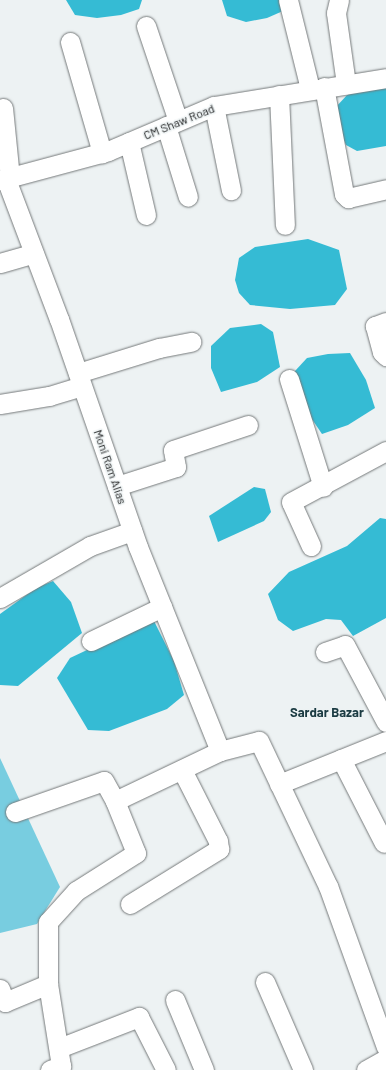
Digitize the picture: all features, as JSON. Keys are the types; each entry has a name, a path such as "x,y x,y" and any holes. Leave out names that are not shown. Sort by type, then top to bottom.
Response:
{"street":[{"path":"288,0 317,88 344,194 348,198 386,189"},
{"path":"339,0 336,13 346,84"},
{"path":"146,26 172,124 188,197"},
{"path":"70,42 102,153"},
{"name":"CM Shaw Road","path":"5,179 102,153 214,106 317,88 386,78"},
{"path":"279,95 285,225"},
{"path":"214,106 231,190"},
{"name":"Moni Ram Alias","path":"3,108 5,179 34,253 80,380 132,531 220,751"},
{"path":"129,142 146,215"},
{"path":"0,263 34,253"},
{"path":"386,322 375,326 382,352 386,356"},
{"path":"0,404 49,396 80,380 159,348 191,342"},
{"path":"289,379 323,487"},
{"path":"117,486 176,467 173,450 248,424"},
{"path":"311,546 290,504 293,500 323,487 386,452"},
{"path":"0,598 90,546 132,531"},
{"path":"91,641 162,607"},
{"path":"325,652 345,645 386,722"},
{"path":"115,801 220,751 259,741 328,886 384,1037"},
{"path":"279,784 386,741"},
{"path":"341,759 384,843"},
{"path":"130,904 219,849 218,841 182,770"},
{"path":"15,812 104,781 115,801 136,853 76,892 48,922 48,984 58,1063 139,1017 166,1070"},
{"path":"265,982 304,1070"},
{"path":"0,989 5,1002 48,984"},
{"path":"175,1000 204,1070"},
{"path":"366,1070 386,1059"}],"shaded area":[{"path":"66,0 142,0 139,9 121,15 97,18 75,15"},
{"path":"222,0 281,0 283,11 267,18 246,22 227,16"},
{"path":"377,88 386,88 386,146 357,151 346,145 335,122 335,108 348,94"},
{"path":"308,239 339,250 347,289 335,305 290,309 250,305 239,293 235,280 239,258 255,247"},
{"path":"261,324 273,332 280,367 257,382 221,392 211,368 211,346 230,328"},
{"path":"350,353 366,380 375,408 348,425 322,434 301,403 295,371 307,358 328,354"},
{"path":"254,487 265,489 271,512 264,521 218,542 209,516"},
{"path":"380,518 386,519 386,618 353,636 341,620 326,619 293,631 278,620 268,594 289,572 347,546"},
{"path":"53,581 71,602 82,633 18,686 0,685 0,614 36,588"},
{"path":"153,619 174,661 184,695 167,709 109,731 88,730 57,678 70,658"},
{"path":"0,758 60,887 37,924 0,933"}],"district":[{"name":"Sardar Bazar","path":"327,712"}]}
